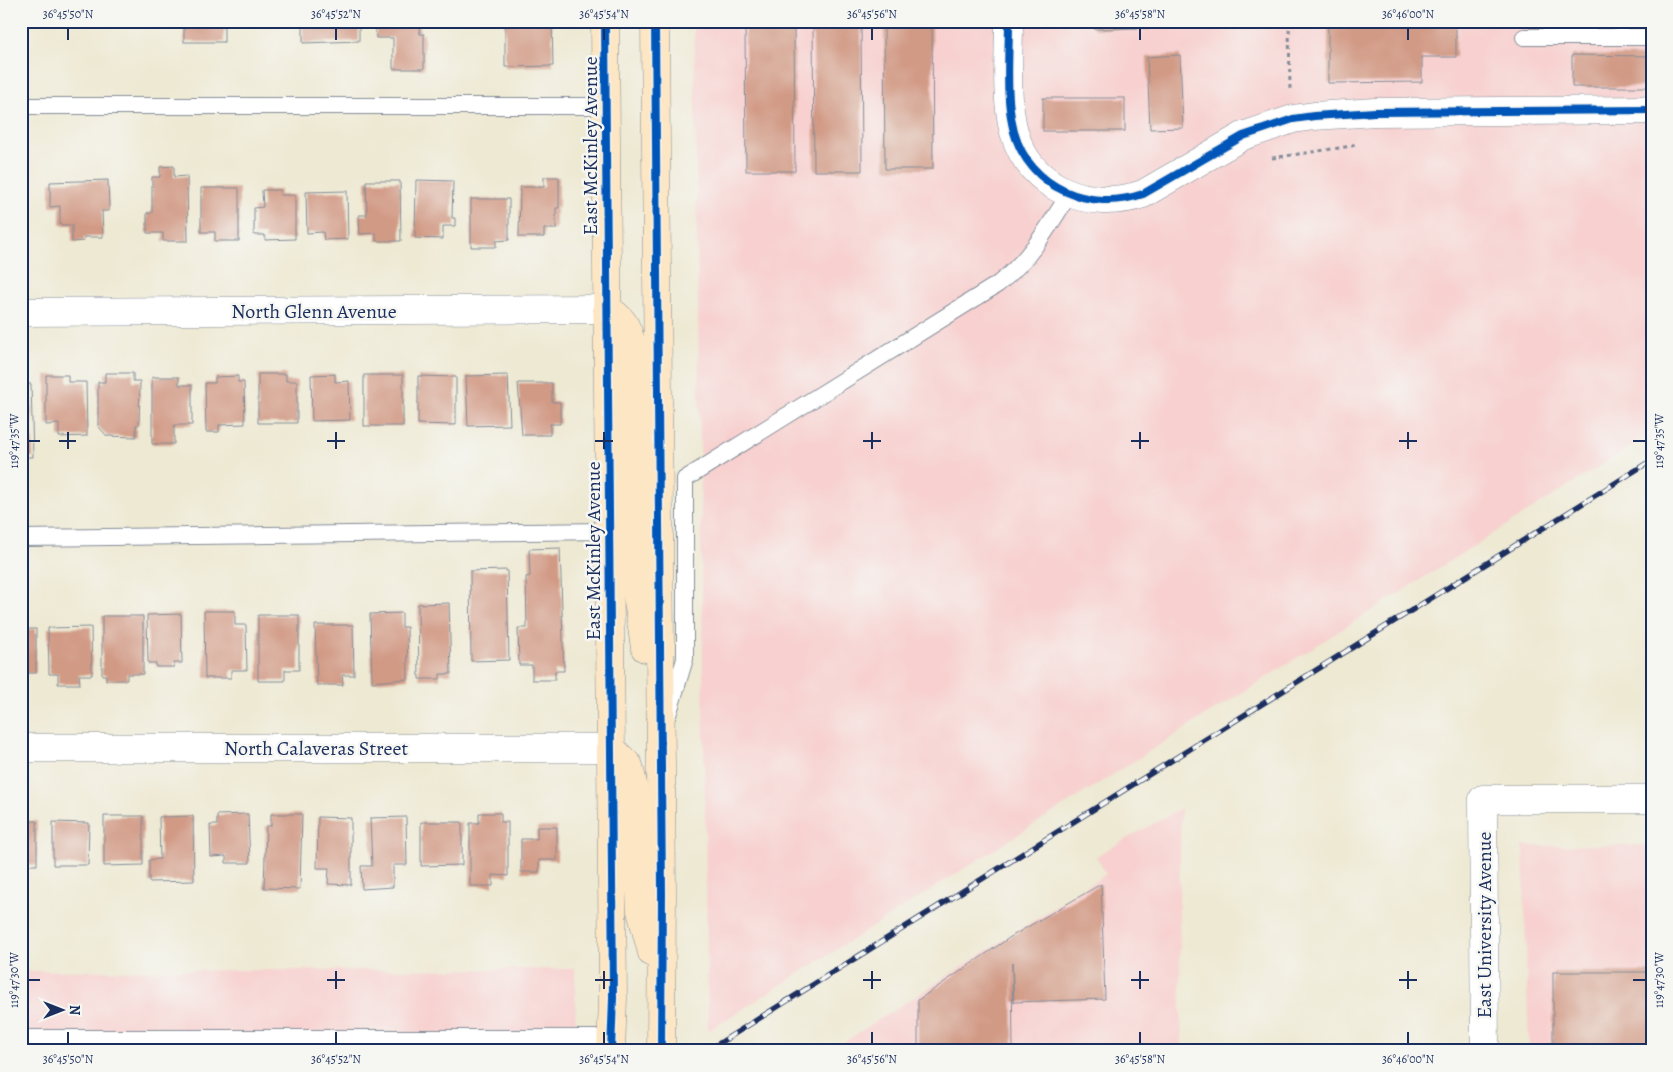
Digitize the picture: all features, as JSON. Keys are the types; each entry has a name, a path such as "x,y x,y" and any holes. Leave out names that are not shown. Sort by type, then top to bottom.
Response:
{"main road":[{"name":"East McKinley Avenue","path":"606,21 610,531 611,1044"},
{"path":"655,21 661,1051"},
{"path":"607,309 618,315 627,326 631,342 635,581 660,741"},
{"path":"611,748 630,766 633,784 641,911 662,991"}],"street":[{"path":"1009,21 1010,105 1015,133 1026,158 1036,170 1069,194 1106,202 1125,200 1143,194 1243,136 1292,119 1375,112 1652,110"},
{"name":"North Glenn Avenue","path":"21,312 607,309"},
{"name":"North Calaveras Street","path":"21,748 611,748"},
{"name":"East University Avenue","path":"1485,1051 1483,799 1652,799"}],"lane":[{"path":"1524,38 1645,38"},
{"path":"21,106 606,106"},
{"path":"660,741 686,659 686,479 998,284 1018,268 1035,249 1069,194"},
{"path":"21,538 610,531"},
{"path":"21,1038 536,1038 611,1044"}],"path":[{"path":"1289,21 1291,100"},
{"path":"1270,157 1276,159 1352,146 1358,140"}],"shaded area":[{"path":"694,21 1652,21 1652,433 708,1031"},
{"path":"1181,808 1179,912 1182,1051 830,1051 1106,874 1096,856"},
{"path":"1652,845 1652,1051 1529,1051 1523,846"},
{"path":"575,969 576,1049 573,1051 21,1051 21,971"}],"building":[{"path":"184,21 224,21 224,42 184,42"},
{"path":"303,21 359,21 359,41 303,43"},
{"path":"375,21 419,21 420,34 424,34 424,69 393,69 393,38 376,38"},
{"path":"505,21 552,21 553,66 505,67"},
{"path":"745,21 794,21 795,171 746,171"},
{"path":"813,21 861,21 862,171 814,171"},
{"path":"884,21 932,21 933,169 885,169"},
{"path":"1094,21 1158,21 1158,28 1094,29"},
{"path":"1328,21 1456,21 1456,57 1422,57 1422,82 1328,83"},
{"path":"1180,55 1183,128 1150,129 1147,57"},
{"path":"1572,55 1652,56 1652,87 1572,87"},
{"path":"1043,98 1125,98 1125,131 1043,131"},
{"path":"174,166 174,177 187,176 188,241 163,241 163,233 147,233 147,213 152,213 152,177 160,177 160,167"},
{"path":"544,177 559,177 559,208 556,208 556,229 544,229 544,237 519,237 520,187 544,187"},
{"path":"21,180 25,180 25,195 21,196"},
{"path":"108,180 109,211 102,211 103,237 84,237 84,241 72,242 72,225 60,225 60,206 50,207 50,182"},
{"path":"416,180 453,181 452,218 455,218 455,226 443,226 443,239 415,238"},
{"path":"366,181 400,181 401,241 376,241 376,233 360,234 359,215 367,215"},
{"path":"201,188 239,188 239,241 215,241 215,232 201,232"},
{"path":"262,190 280,190 280,195 295,195 295,239 265,240 265,235 254,235 254,208 263,207"},
{"path":"347,191 348,239 324,240 323,232 307,233 306,192"},
{"path":"471,199 509,199 509,240 496,241 496,247 471,247"},
{"path":"105,373 133,373 133,381 140,381 139,425 136,425 136,437 107,436 98,426 98,382 105,382"},
{"path":"258,374 286,374 286,381 297,381 297,423 258,423"},
{"path":"335,374 335,382 349,381 350,420 312,421 311,375"},
{"path":"46,375 68,375 68,382 86,382 87,436 59,437 59,424 46,425"},
{"path":"364,375 403,375 403,426 364,426"},
{"path":"508,375 510,425 468,426 466,376"},
{"path":"238,376 238,382 244,382 245,424 219,425 219,432 206,432 205,383 215,383 215,377"},
{"path":"418,376 456,377 456,425 418,424"},
{"path":"152,377 179,377 179,385 192,385 192,425 174,425 174,444 152,444"},
{"path":"518,383 552,383 552,402 560,402 560,424 550,424 550,435 522,435"},
{"path":"21,384 31,384 33,457 21,457"},
{"path":"560,548 564,671 555,671 555,680 532,680 532,665 519,665 518,628 527,628 526,577 530,576 529,549"},
{"path":"507,570 509,660 471,661 470,571"},
{"path":"449,603 451,674 440,674 440,679 419,679 418,604"},
{"path":"204,611 235,611 235,625 246,625 247,670 231,670 231,678 205,678"},
{"path":"402,613 402,627 407,627 408,679 372,682 370,614"},
{"path":"181,614 182,663 174,663 174,667 156,667 156,663 148,663 147,615"},
{"path":"258,615 299,615 299,670 285,670 285,681 258,681"},
{"path":"102,616 143,616 143,674 127,674 127,680 106,680 106,675 102,675"},
{"path":"315,625 353,625 354,675 342,675 343,685 317,685"},
{"path":"91,627 92,675 79,675 80,684 58,684 58,674 49,674 48,628"},
{"path":"21,629 36,629 36,673 21,673"},
{"path":"479,813 501,813 501,822 508,822 508,876 493,875 493,886 470,886 470,823 479,823"},
{"path":"248,814 250,863 226,863 226,856 211,857 210,825 217,825 217,815"},
{"path":"271,814 302,814 300,889 264,888 266,826 271,826"},
{"path":"21,816 23,816 23,821 37,821 37,865 21,865"},
{"path":"104,816 143,816 143,865 104,866"},
{"path":"193,816 194,881 149,882 149,860 160,859 159,817"},
{"path":"318,817 351,818 351,885 328,884 329,868 317,868"},
{"path":"406,817 407,865 393,865 393,887 362,889 361,866 372,866 370,818"},
{"path":"53,822 89,823 88,865 53,865"},
{"path":"421,822 462,822 462,865 421,866"},
{"path":"537,827 557,827 557,860 539,860 539,872 521,872 521,839 537,839"},
{"path":"1101,884 1105,999 1014,1002 1012,963 1013,1051 918,1051 918,1000 1012,936"},
{"path":"1553,972 1652,972 1652,1051 1553,1051"}],"railway":[{"path":"707,1051 1652,460"}],"cycle path":[{"path":"605,21 613,998 611,1051"},
{"path":"655,21 662,894 661,1051"},
{"path":"1009,21 1009,105 1014,132 1022,152 1033,168 1048,181 1065,191 1083,197 1103,200 1123,199 1143,194 1243,136 1293,119 1375,112 1652,110"}]}
